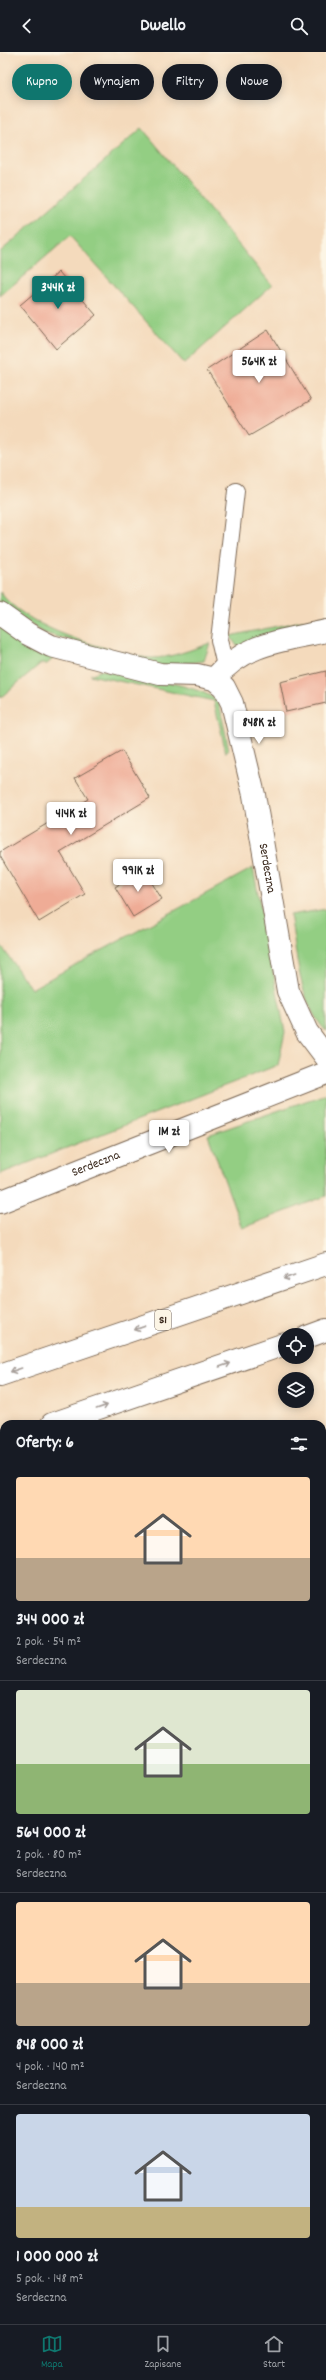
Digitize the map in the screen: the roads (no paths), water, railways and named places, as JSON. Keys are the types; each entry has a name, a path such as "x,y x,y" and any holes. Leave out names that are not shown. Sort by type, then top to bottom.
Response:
{"main road":[{"path":"0,614 28,634 51,646 82,656 160,674 197,675 219,672 252,648 326,631"},
{"name":"Serdeczna","path":"219,672 232,703 250,780 288,991 307,1032 326,1056"},
{"name":"Serdeczna","path":"0,1202 326,1073"},
{"name":"S1","path":"0,1375 326,1264"},
{"path":"314,1334 326,1330"},
{"path":"64,1420 278,1346"}],"lane":[{"path":"219,672 219,640 236,491"}]}
